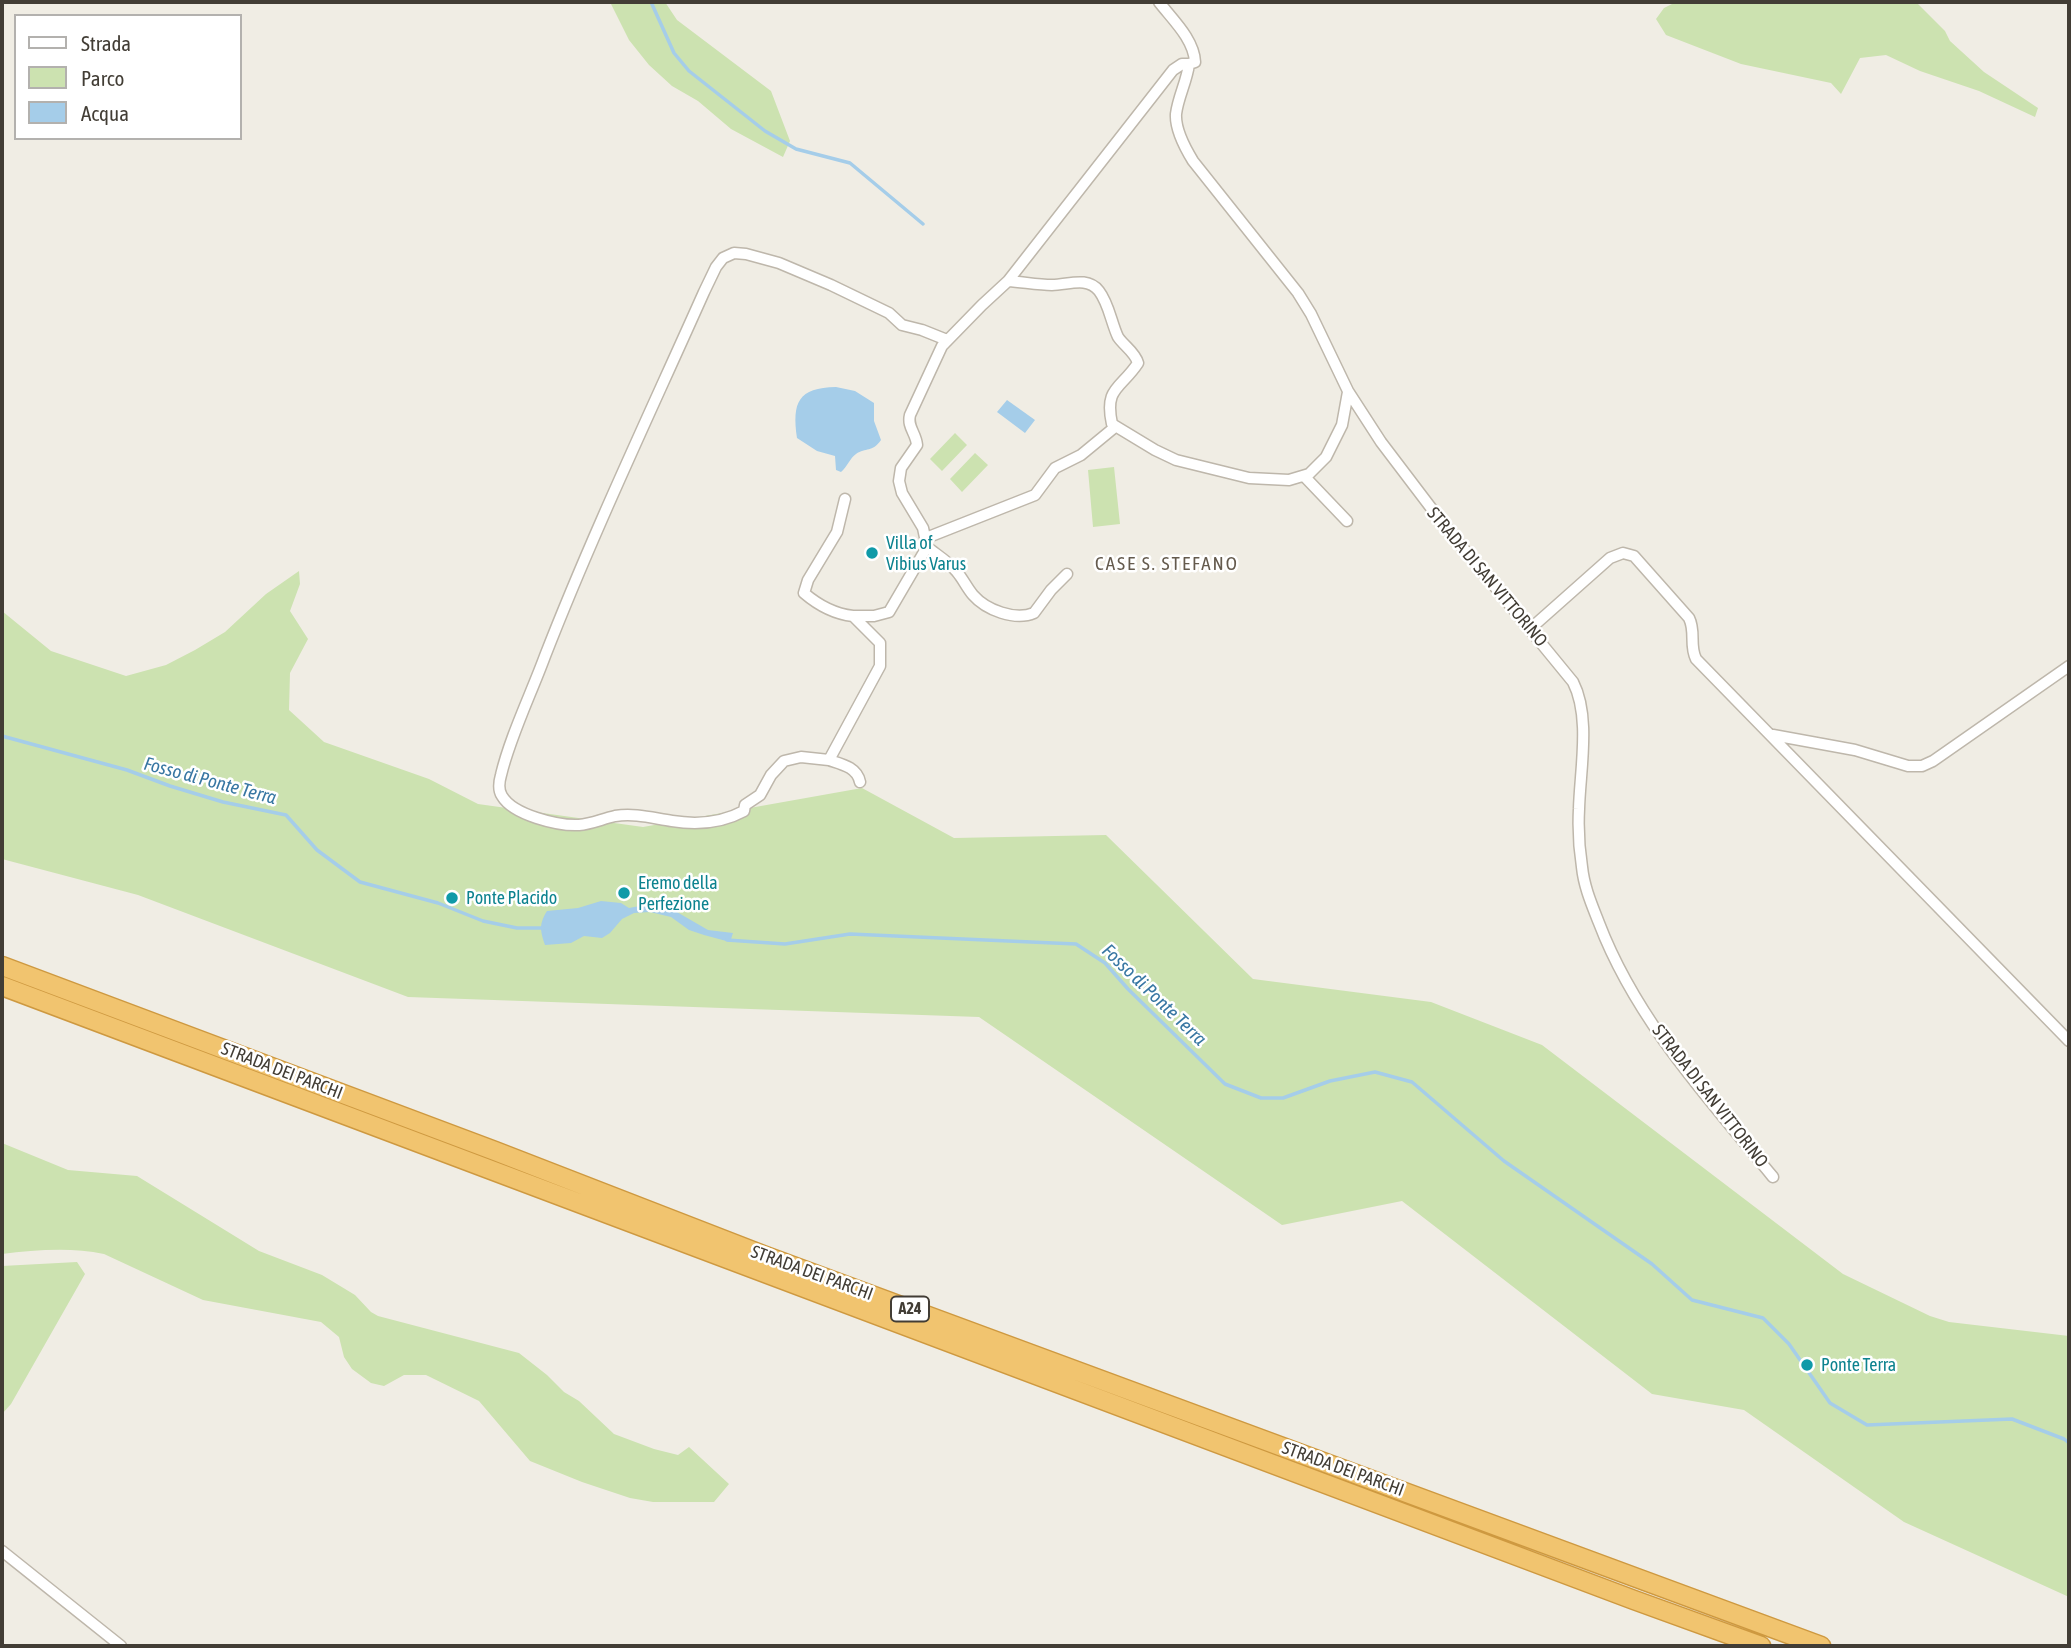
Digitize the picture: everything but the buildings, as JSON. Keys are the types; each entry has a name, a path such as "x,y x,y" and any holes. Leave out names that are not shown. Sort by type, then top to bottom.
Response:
{"highway":[{"name":"STRADA DEI PARCHI","path":"2,966 763,1255 1821,1646"},
{"name":"STRADA DEI PARCHI","path":"2,986 1761,1646"}],"street":[{"name":"STRADA DI SAN VITTORINO","path":"1159,2 1192,48 1195,62 1189,64 1176,113 1177,126 1185,148 1204,177 1298,293 1348,391 1381,442 1426,503 1566,671 1579,696 1582,729 1579,812 1581,864 1588,897 1610,951 1675,1057 1773,1177"},
{"path":"1067,574 1031,615 1009,615 977,599 958,572 927,542 921,525 901,490 901,468 917,445 909,424 910,415 947,340 1008,281 1173,70 1182,64 1189,64"},
{"path":"860,782 859,776 849,767 829,760 801,757 780,764 760,795 745,805 744,811 730,818 680,822 627,815 588,824 565,824 529,816 517,810 503,797 499,786 506,757 562,613 708,281 723,258 739,253 779,263 889,313 902,325 947,340"},
{"path":"1008,281 1052,285 1080,282 1090,284 1098,290 1120,339 1138,363 1111,393 1111,420 1115,427 1179,461 1256,479 1284,481 1304,477 1321,465 1333,447 1342,425 1348,391"},
{"path":"845,499 836,532 808,580 804,593 824,607 846,615 874,616 889,612 927,542 1035,495 1055,468 1081,455 1115,427"},
{"path":"1304,477 1347,521"},
{"path":"1530,629 1610,558 1620,554 1631,555 1689,618 1694,630 1692,649 1696,659 2069,1041"},
{"path":"829,760 880,666 880,643 853,616"},
{"path":"1772,735 1855,750 1906,766 1923,766 2069,666"},
{"path":"2,1551 121,1646"}],"green space":[{"path":"610,2 665,2 677,20 771,91 790,141 783,157 731,129 698,101 672,86 649,65 629,40"},
{"path":"1676,2 1916,2 1945,31 1950,41 1984,72 2038,108 2035,117 1979,91 1920,71 1886,55 1860,58 1841,94 1831,83 1741,64 1666,35 1656,19 1664,8"},
{"path":"955,433 967,445 942,471 930,459"},
{"path":"975,453 988,465 962,492 950,479"},
{"path":"1114,467 1120,524 1093,527 1088,470"},
{"path":"299,571 300,584 290,611 308,639 290,673 289,710 324,742 429,779 478,804 643,827 862,788 954,838 1106,835 1253,979 1431,1002 1542,1045 1843,1274 1930,1316 1949,1322 2069,1336 2069,1597 1904,1522 1744,1410 1652,1394 1402,1201 1282,1225 979,1017 408,997 138,895 2,859 2,611 51,651 126,676 166,665 225,632 266,594"},
{"path":"2,1143 68,1170 137,1176 259,1251 322,1275 355,1295 378,1316 519,1353 564,1392 579,1401 614,1434 678,1455 689,1447 729,1484 714,1502 653,1502 630,1498 530,1461 479,1401 426,1375 404,1375 384,1386 371,1383 352,1369 344,1357 339,1337 321,1322 203,1300 104,1254 40,1250 2,1254"},
{"path":"77,1262 85,1274 11,1404 2,1414 2,1266"}],"water":[{"path":"836,387 855,391 874,403 874,421 881,440 875,447 856,454 841,472 836,470 835,456 817,451 797,438 796,426 800,399 813,390"},
{"path":"1007,400 1035,420 1025,433 997,412"},
{"path":"601,901 621,903 629,908 655,903 670,908 708,930 733,933 730,942 689,930 671,917 650,912 634,913 622,919 602,938 584,936 571,943 545,945 541,927 547,911 578,908"}],"waterway":[{"path":"651,2 674,53 689,71 765,131 796,149 850,163 923,224"},
{"name":"Fosso di Ponte Terra","path":"2,736 127,770 223,802 286,815 317,850 360,882 438,903 483,921 517,928 543,928"},
{"name":"Fosso di Ponte Terra","path":"727,940 785,944 850,934 1076,944 1105,963 1225,1084 1261,1098 1283,1098 1330,1081 1375,1072 1412,1082 1504,1161 1652,1264 1692,1300 1763,1318 1789,1344 1830,1403 1867,1425 2012,1419 2069,1443"}],"place":[{"name":"Villa of Vibius Varus","path":"872,553"},
{"name":"Eremo della Perfezione","path":"624,893"},
{"name":"Ponte Placido","path":"452,898"},
{"name":"Ponte Terra","path":"1807,1365"}],"district":[{"name":"CASE S. STEFANO","path":"1167,564"}]}
